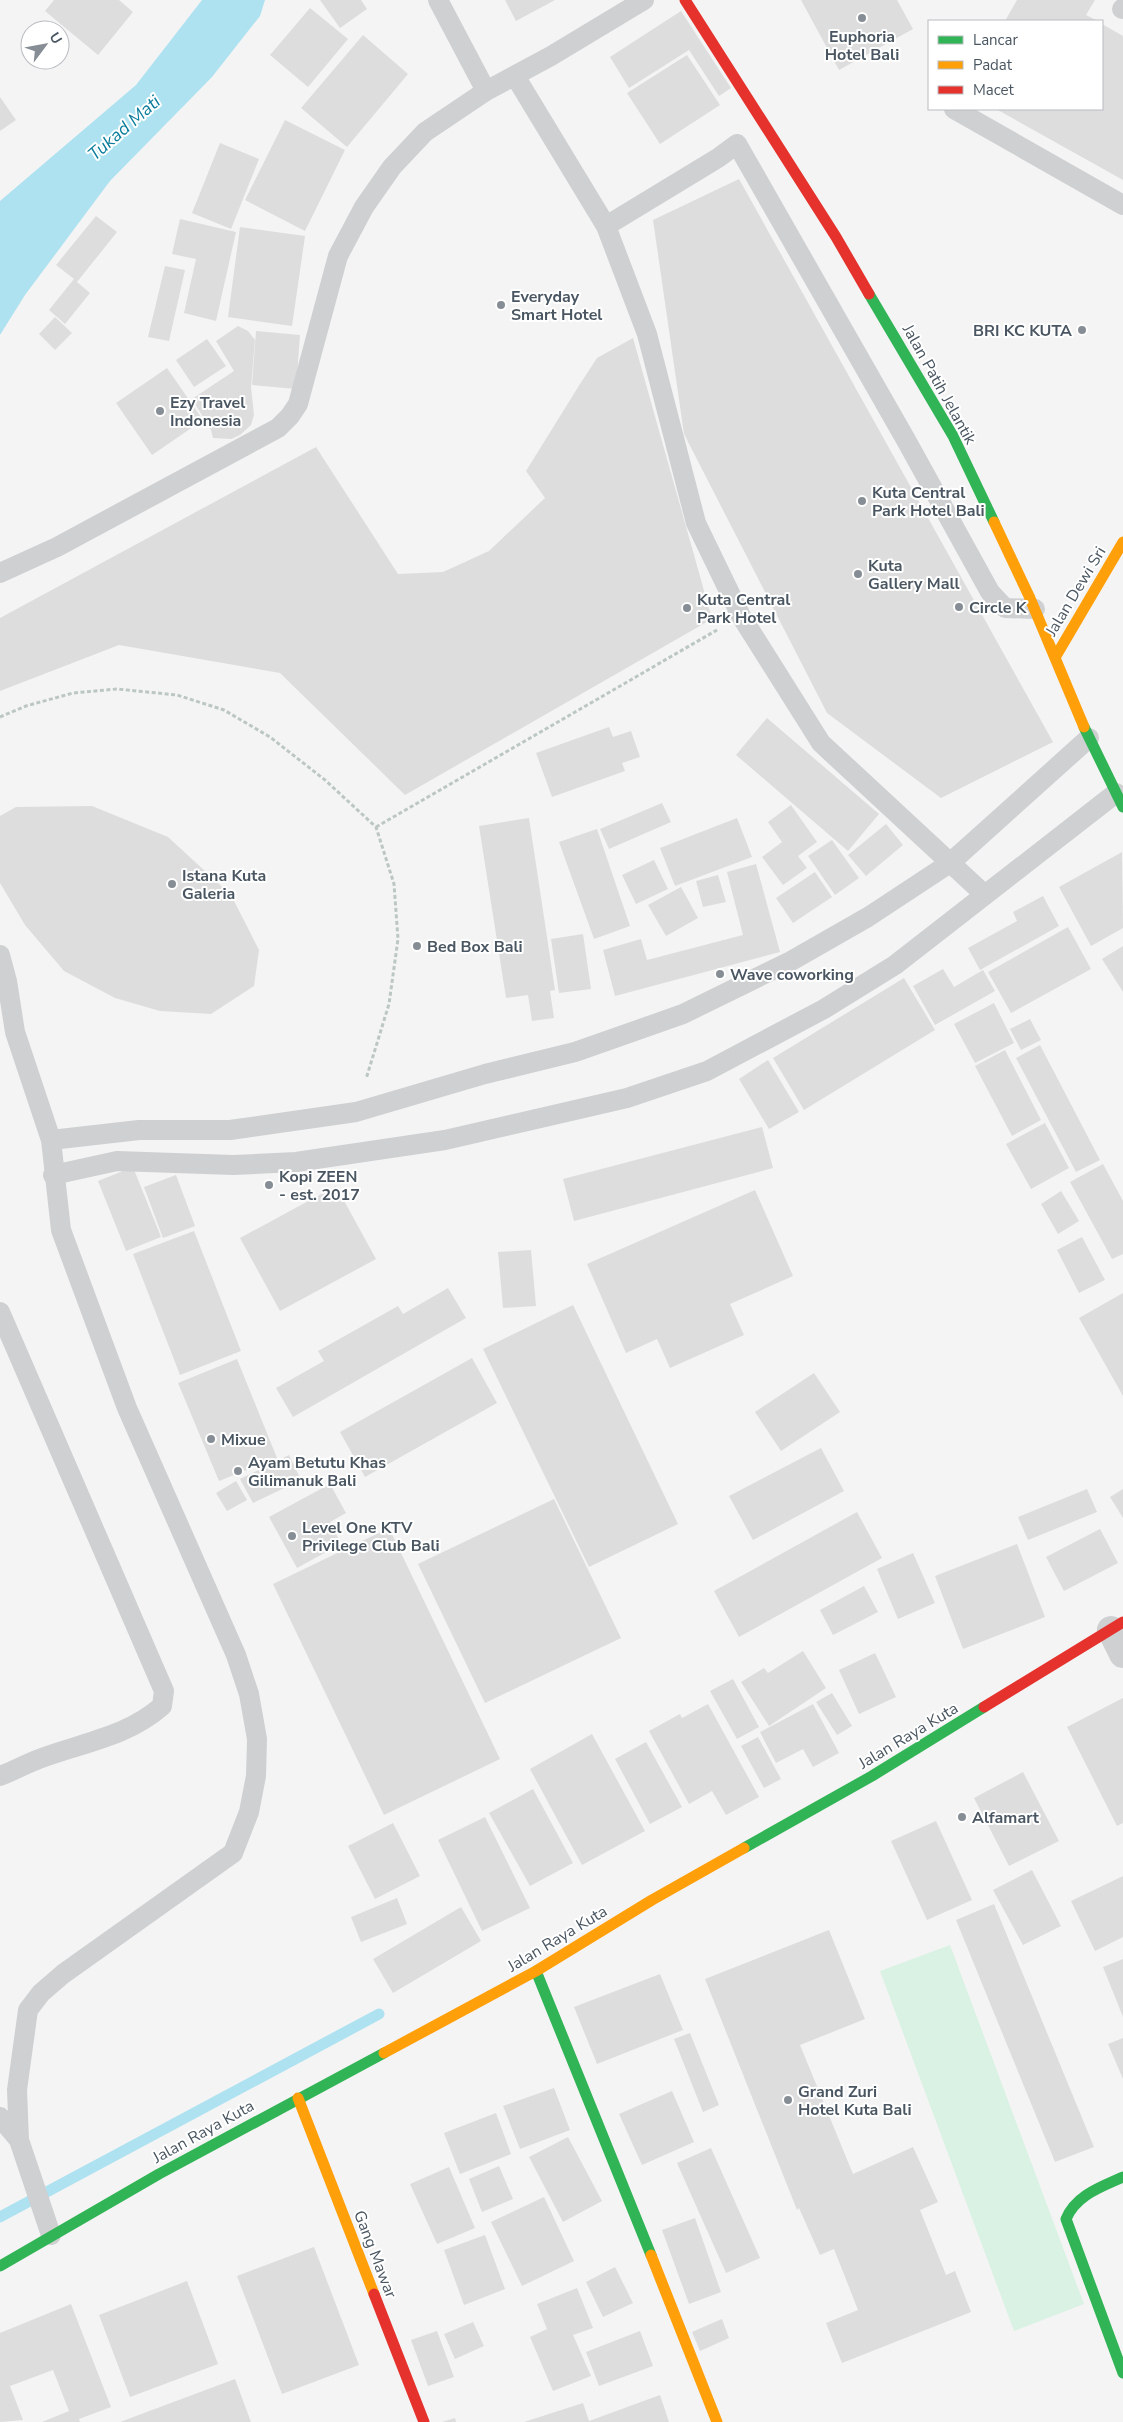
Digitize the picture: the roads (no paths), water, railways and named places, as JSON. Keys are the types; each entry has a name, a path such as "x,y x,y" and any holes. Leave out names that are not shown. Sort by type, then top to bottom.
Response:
{"street":[{"name":"Jalan Patih Jelantik","path":"685,0 836,237 953,436 1037,604 1090,738 1119,800"},
{"name":"Jalan Dewi Sri","path":"1056,656 1123,542"},
{"path":"1064,614 1072,613 1086,605"},
{"path":"1117,1626 1123,1654"},
{"name":"Jalan Raya Kuta","path":"0,2266 51,2235 298,2098 536,1971 652,1900 872,1776 1117,1626"},
{"path":"536,1971 717,2422"},
{"name":"Gang Mawar","path":"298,2098 424,2422"},
{"path":"1123,2176 1083,2196 1071,2207 1066,2219 1123,2373"}],"lane":[{"path":"438,0 486,90"},
{"path":"0,573 57,547 278,428 290,416 298,404 338,256 364,207 392,167 425,132 486,90 515,76 644,0"},
{"path":"515,76 606,226 647,334 696,523 741,616 821,743 985,896"},
{"path":"956,110 1123,205"},
{"path":"606,226 718,158 737,144 887,406 990,592 1005,608 1037,604"},
{"path":"51,1140 139,1130 230,1130 356,1112 485,1074 575,1052 683,1014 808,951 868,917 950,862 1090,738"},
{"path":"54,1175 116,1161 233,1165 296,1162 445,1140 637,1095 707,1071 824,1009 895,965 985,896 1119,800"},
{"path":"0,955 7,981 15,1032 51,1140 61,1230 127,1408 236,1655 249,1694 257,1739 256,1776 249,1812 233,1853 63,1974 41,1993 28,2010 17,2090 19,2140 51,2235"},
{"path":"0,1312 164,1691 162,1706 146,1720 122,1731 39,1759 0,1776"},
{"path":"0,2117 19,2140"},
{"path":"0,2135 19,2140"}],"water":[{"name":"Tukad Mati","path":"202,0 265,0 260,16 212,77 110,181 25,295 0,335 0,201 136,85"}],"waterway":[{"path":"0,2217 379,2014"}],"place":[{"name":"Euphoria Hotel Bali","path":"862,18"},
{"name":"Everyday Smart Hotel","path":"501,305"},
{"name":"BRI KC KUTA","path":"1082,330"},
{"name":"Ezy Travel Indonesia","path":"160,411"},
{"name":"Kuta Central Park Hotel Bali","path":"862,501"},
{"name":"Kuta Gallery Mall","path":"858,574"},
{"name":"Circle K","path":"959,607"},
{"name":"Kuta Central Park Hotel","path":"687,608"},
{"name":"Istana Kuta Galeria","path":"172,884"},
{"name":"Bed Box Bali","path":"417,946"},
{"name":"Wave coworking","path":"720,974"},
{"name":"Kopi ZEEN - est. 2017","path":"269,1185"},
{"name":"Mixue","path":"211,1439"},
{"name":"Ayam Betutu Khas Gilimanuk Bali","path":"238,1471"},
{"name":"Level One KTV Privilege Club Bali","path":"292,1536"},
{"name":"Alfamart","path":"962,1817"},
{"name":"Grand Zuri Hotel Kuta Bali","path":"788,2100"}]}
